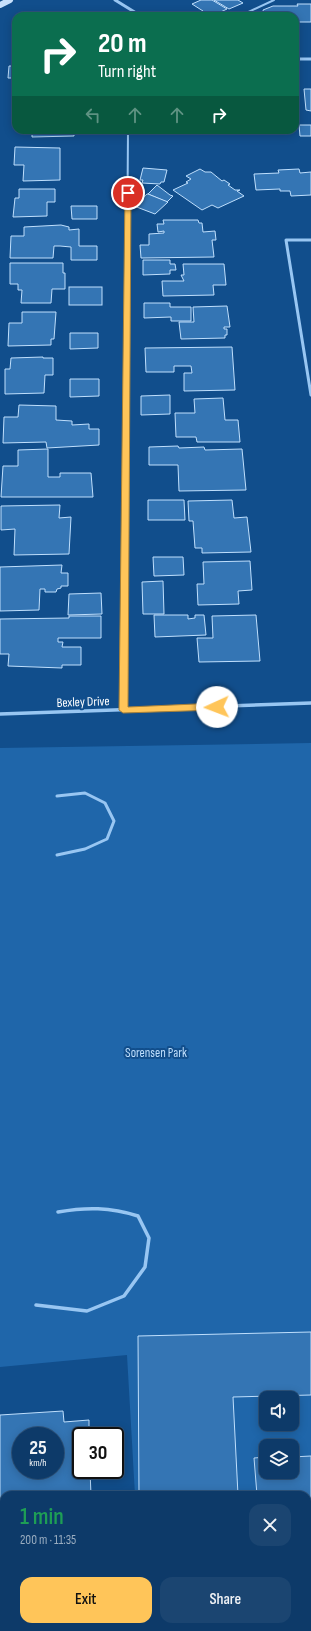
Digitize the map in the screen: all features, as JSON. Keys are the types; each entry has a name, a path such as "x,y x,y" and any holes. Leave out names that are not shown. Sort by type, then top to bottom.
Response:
{"street":[{"path":"0,5 10,0"},
{"path":"115,0 134,12"},
{"path":"299,59 311,59"},
{"path":"311,240 286,240 311,395"},
{"name":"Bexley Drive","path":"0,714 311,703"}],"lane":[{"path":"248,12 274,0"},
{"path":"123,710 128,134"},
{"path":"57,796 85,794 105,803 114,821 106,839 85,849 57,855"},
{"path":"36,1305 87,1311 124,1296 145,1267 149,1238 138,1216 116,1208 86,1207 58,1212"}],"green space":[{"name":"Sorensen Park","path":"311,743 311,1491 135,1491 127,1355 0,1367 0,748"}],"building":[{"path":"201,0 212,0 227,9 221,12 201,12 203,11 192,4"},
{"path":"214,0 238,0 243,3 229,9"},
{"path":"297,4 311,4 311,22 299,22 299,12 263,12 263,10 273,6 298,6"},
{"path":"9,66 12,66 12,78 8,78"},
{"path":"304,89 311,89 311,111 306,110"},
{"path":"299,125 311,125 311,136 300,136"},
{"path":"32,134 74,134 74,136 32,137"},
{"path":"15,147 60,148 60,180 23,181 24,165 14,165"},
{"path":"143,168 167,170 164,182 161,182 160,184 142,183 143,180 140,180"},
{"path":"200,169 205,172 211,172 222,181 224,180 230,184 228,185 235,190 240,190 237,191 244,196 218,208 212,205 202,210 173,190 188,183 186,182 191,179 186,176"},
{"path":"299,169 300,173 311,172 311,195 291,196 290,191 280,191 280,189 256,190 254,174 279,173 278,170"},
{"path":"157,185 173,196 167,202 148,194"},
{"path":"19,189 55,189 55,202 47,202 47,216 13,217 15,198 19,198"},
{"path":"147,194 168,202 155,214 134,206"},
{"path":"71,206 97,206 97,219 72,219"},
{"path":"163,220 198,220 199,223 202,223 203,232 215,231 216,240 212,240 214,257 141,258 140,245 149,245 149,234 164,233 164,231 158,232 157,224 164,224"},
{"path":"61,225 69,227 69,230 79,229 79,246 97,246 97,260 71,260 71,247 60,246 54,246 53,258 10,258 11,236 24,236 24,227"},
{"path":"143,260 170,260 170,264 175,264 176,270 170,270 170,274 143,275"},
{"path":"10,263 63,263 63,273 65,273 65,289 52,289 51,303 21,303 22,290 18,290 18,284 10,284"},
{"path":"183,264 224,264 226,285 213,285 214,295 163,296 162,281 184,281 181,275 184,275"},
{"path":"69,287 102,287 102,305 69,305"},
{"path":"144,303 170,303 170,307 191,307 191,321 171,321 171,317 144,318"},
{"path":"227,306 230,327 224,327 224,329 227,329 227,335 225,335 225,338 181,339 179,322 194,322 193,307"},
{"path":"22,312 56,312 54,339 51,339 51,345 8,346 9,323 22,323"},
{"path":"70,333 98,333 98,348 70,349"},
{"path":"232,347 235,390 184,391 184,373 192,373 191,366 174,366 174,372 146,372 145,348"},
{"path":"11,358 53,358 53,375 45,375 44,393 5,394 5,369 10,369"},
{"path":"70,379 99,379 99,396 70,397"},
{"path":"170,395 170,414 141,415 141,396"},
{"path":"223,398 225,420 238,420 240,442 197,442 196,437 176,437 175,413 195,413 194,399"},
{"path":"19,405 56,406 56,420 72,421 72,425 89,424 89,429 99,429 99,445 47,448 46,442 3,443 4,417 18,417"},
{"path":"178,446 179,448 204,447 205,450 242,449 246,490 179,491 178,465 149,465 149,447"},
{"path":"48,449 48,477 60,477 60,473 91,473 93,497 1,497 3,466 18,466 18,450"},
{"path":"148,500 184,500 185,520 148,520"},
{"path":"232,500 234,518 247,517 251,552 202,553 202,548 195,548 193,521 189,521 188,501"},
{"path":"60,505 59,518 71,517 69,554 14,555 15,529 1,530 1,506"},
{"path":"153,557 183,557 184,575 154,576"},
{"path":"250,561 252,590 238,591 239,604 198,605 197,584 204,584 203,562"},
{"path":"62,565 61,573 68,573 68,586 61,586 61,588 57,589 56,592 45,592 45,589 40,589 39,610 0,611 0,567"},
{"path":"163,581 164,614 143,614 142,582"},
{"path":"101,593 102,614 68,615 69,594"},
{"path":"154,615 188,615 188,619 195,618 195,615 204,615 206,635 155,637"},
{"path":"256,615 260,661 199,662 197,638 213,638 212,616"},
{"path":"69,616 101,616 101,638 58,638 58,642 63,642 62,647 81,647 81,665 62,665 62,668 8,666 9,654 0,654 0,619 69,618"},
{"path":"311,1332 311,1395 299,1395 299,1391 259,1391 259,1396 233,1397 238,1491 139,1491 138,1336"},
{"path":"63,1411 64,1422 89,1420 89,1427 72,1427 72,1479 90,1479 91,1491 0,1491 0,1415"},
{"path":"311,1456 311,1491 257,1491 254,1458 259,1458 259,1479 299,1479 299,1457"}],"route":[{"path":"128,193 123,710 217,707"}]}
